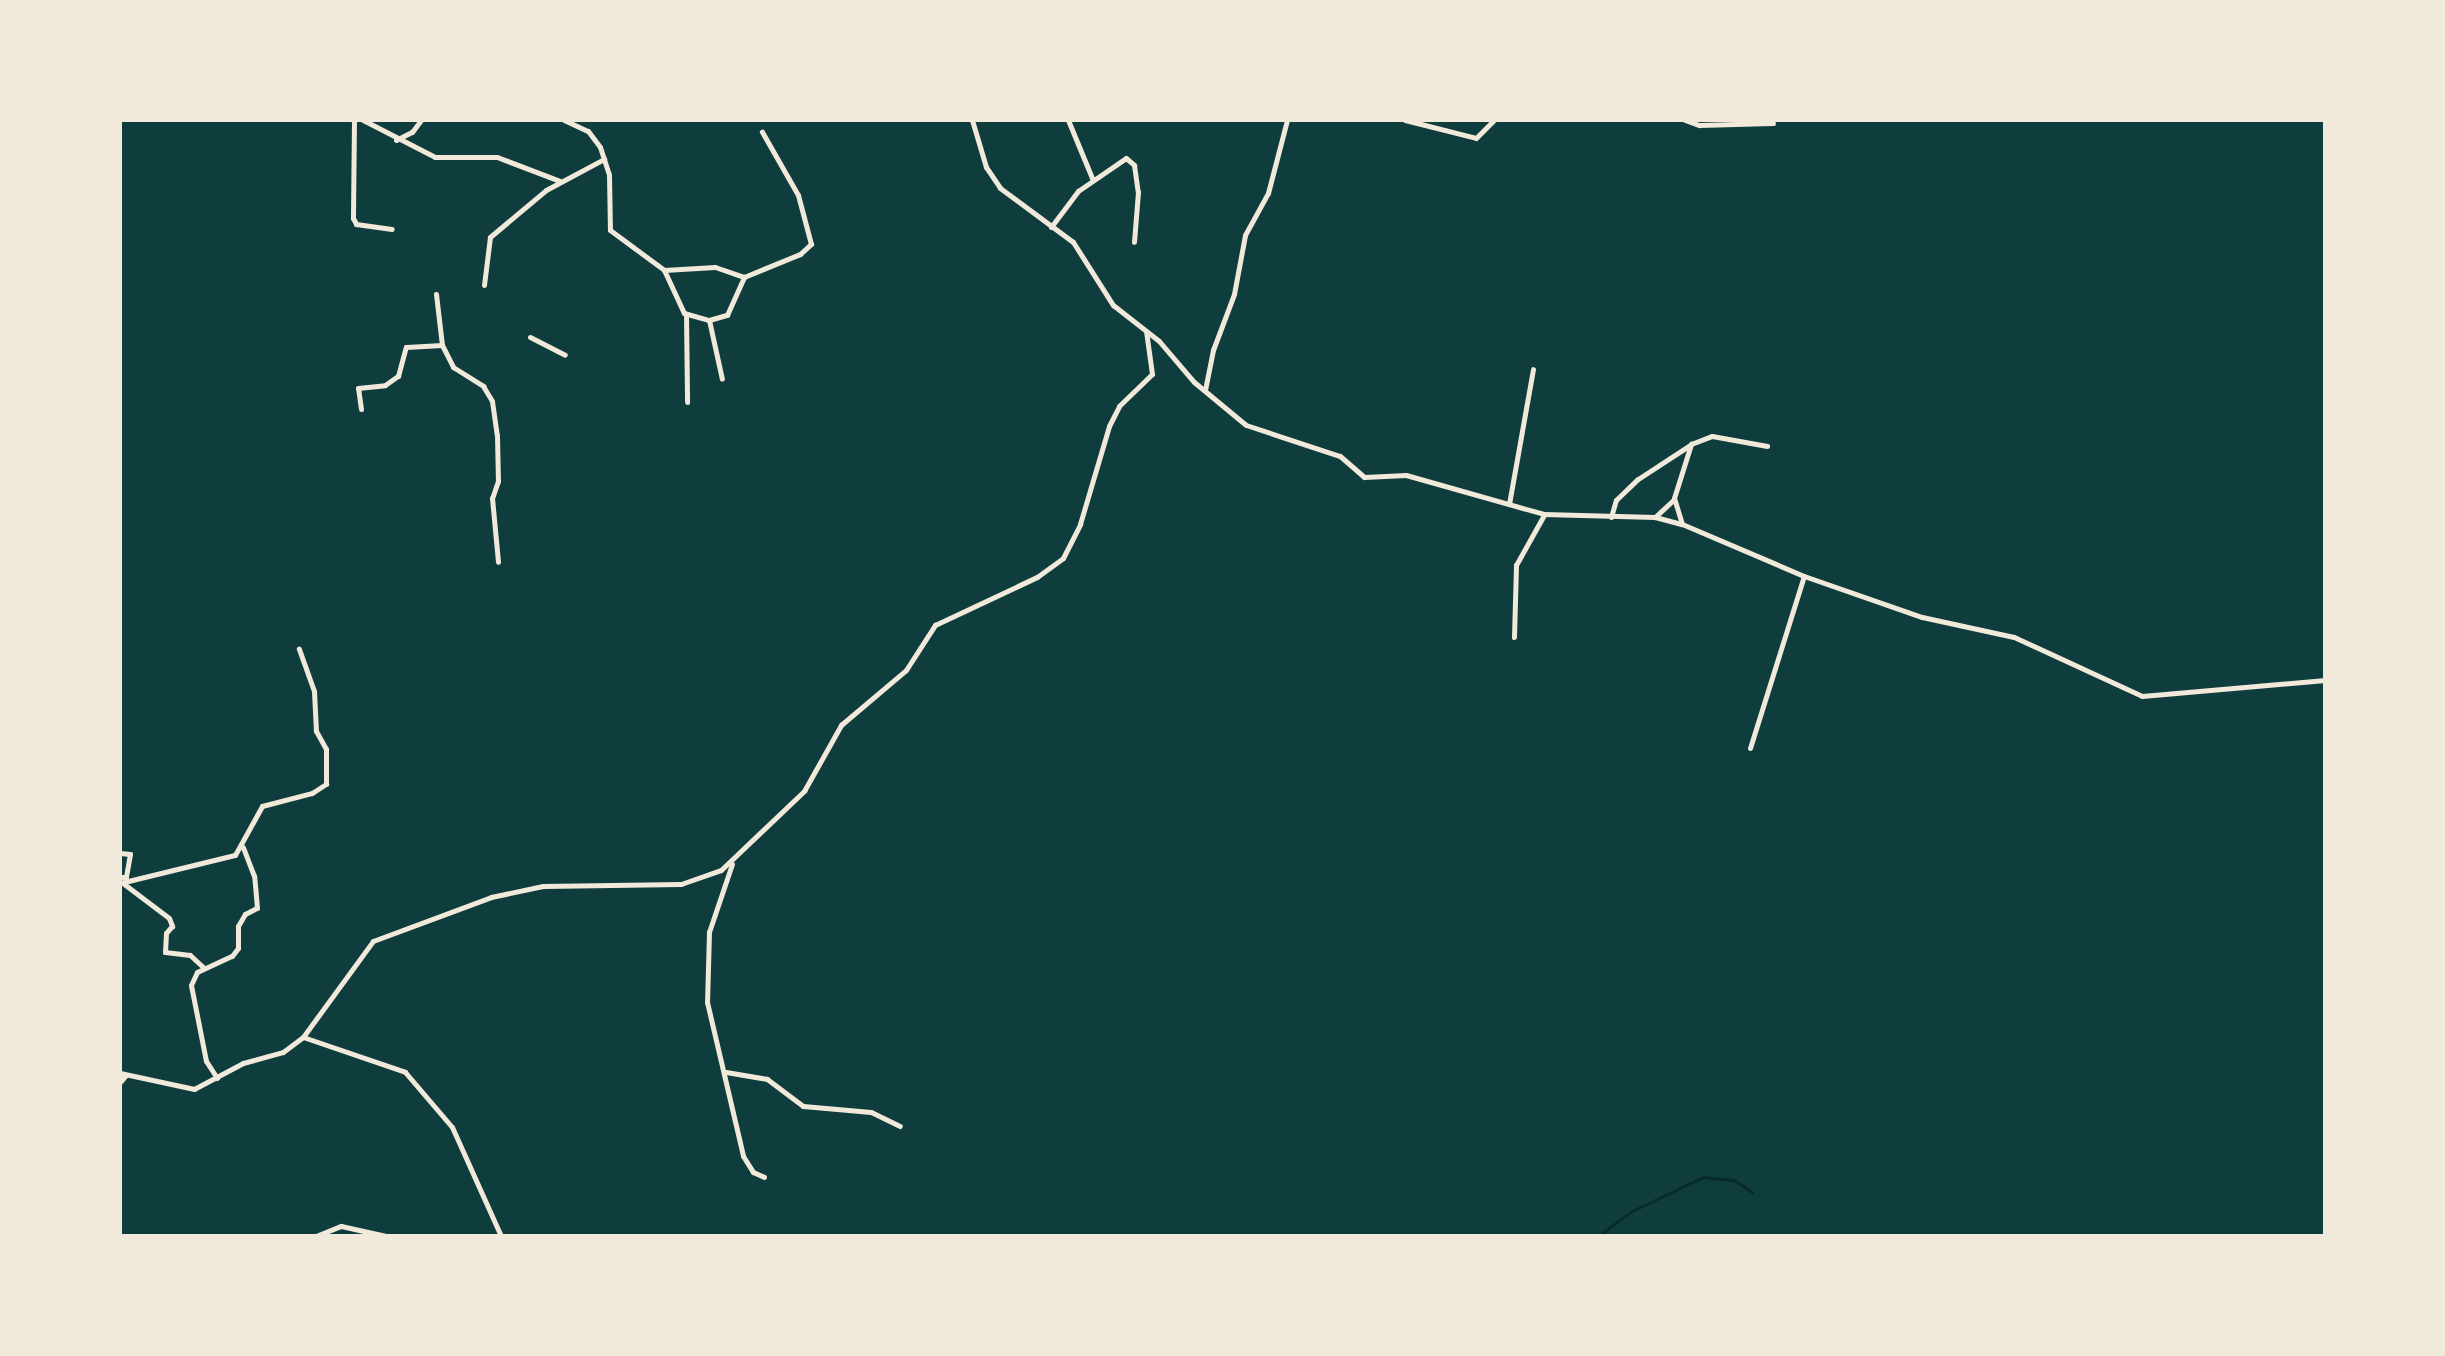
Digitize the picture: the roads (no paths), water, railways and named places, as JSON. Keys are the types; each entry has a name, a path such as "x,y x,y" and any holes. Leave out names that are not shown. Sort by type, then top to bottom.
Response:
{"street":[{"path":"354,120 353,218 356,224 392,229"},
{"path":"363,120 395,140 442,159 507,159 560,181"},
{"path":"395,140 412,132 421,120"},
{"path":"564,120 597,138 609,175 610,230 664,270 686,314 687,402"},
{"path":"972,120 986,167 1000,188 1073,242 1121,314 1146,331 1205,390 1254,429 1340,456 1364,477 1403,475 1544,514 1655,517 1682,524 1804,576 1922,617 2014,637 2142,696 2325,680"},
{"path":"1068,120 1092,179"},
{"path":"1205,390 1213,350 1234,294 1242,242 1268,193 1287,120"},
{"path":"1405,120 1479,138 1494,120"},
{"path":"1685,120 1699,125 1773,123"},
{"path":"664,270 715,267 744,277 800,254 811,244 798,195 762,132"},
{"path":"484,285 490,237 560,181 604,159"},
{"path":"1051,227 1092,179 1131,159 1138,192 1134,242"},
{"path":"686,314 709,320 727,315 744,277"},
{"path":"436,294 442,345 453,367 483,386 492,401 498,464 492,522 498,562"},
{"path":"709,320 722,379"},
{"path":"764,1177 753,1172 743,1156 726,1072 707,1002 708,946 727,872 804,791 841,725 906,670 935,625 1037,577 1063,558 1080,524 1109,426 1119,406 1152,374 1146,331"},
{"path":"530,337 565,355"},
{"path":"361,409 358,388 385,385 398,376 406,347 442,345"},
{"path":"1509,504 1533,369"},
{"path":"1611,517 1616,500 1638,479 1691,444 1712,436 1767,446"},
{"path":"1655,517 1674,498 1691,444"},
{"path":"1674,498 1682,524"},
{"path":"1514,637 1516,565 1544,514"},
{"path":"1750,748 1804,576"},
{"path":"120,881 235,855 243,847 249,823 262,806 312,793 326,784 326,749 316,731 314,691 299,649"},
{"path":"217,1078 208,1068 205,1039 191,993 193,977 203,967 232,956 238,948 238,926 245,914 257,908 254,876 243,847"},
{"path":"120,853 130,854 126,877 120,881"},
{"path":"120,1082 123,1074 194,1089 243,1063 283,1052 303,1037 361,952 389,933 525,888 697,882 738,857"},
{"path":"120,881 169,918 172,926 166,933 165,952 190,955 203,967"},
{"path":"303,1037 405,1072 452,1127 501,1236"},
{"path":"726,1072 767,1079 793,1103 871,1112 900,1126"},
{"path":"316,1236 331,1229 351,1227 386,1236"},
{"path":"328,1236 331,1229"}],"waterway":[{"path":"1598,1236 1632,1211 1703,1177 1734,1180 1752,1192"}]}
